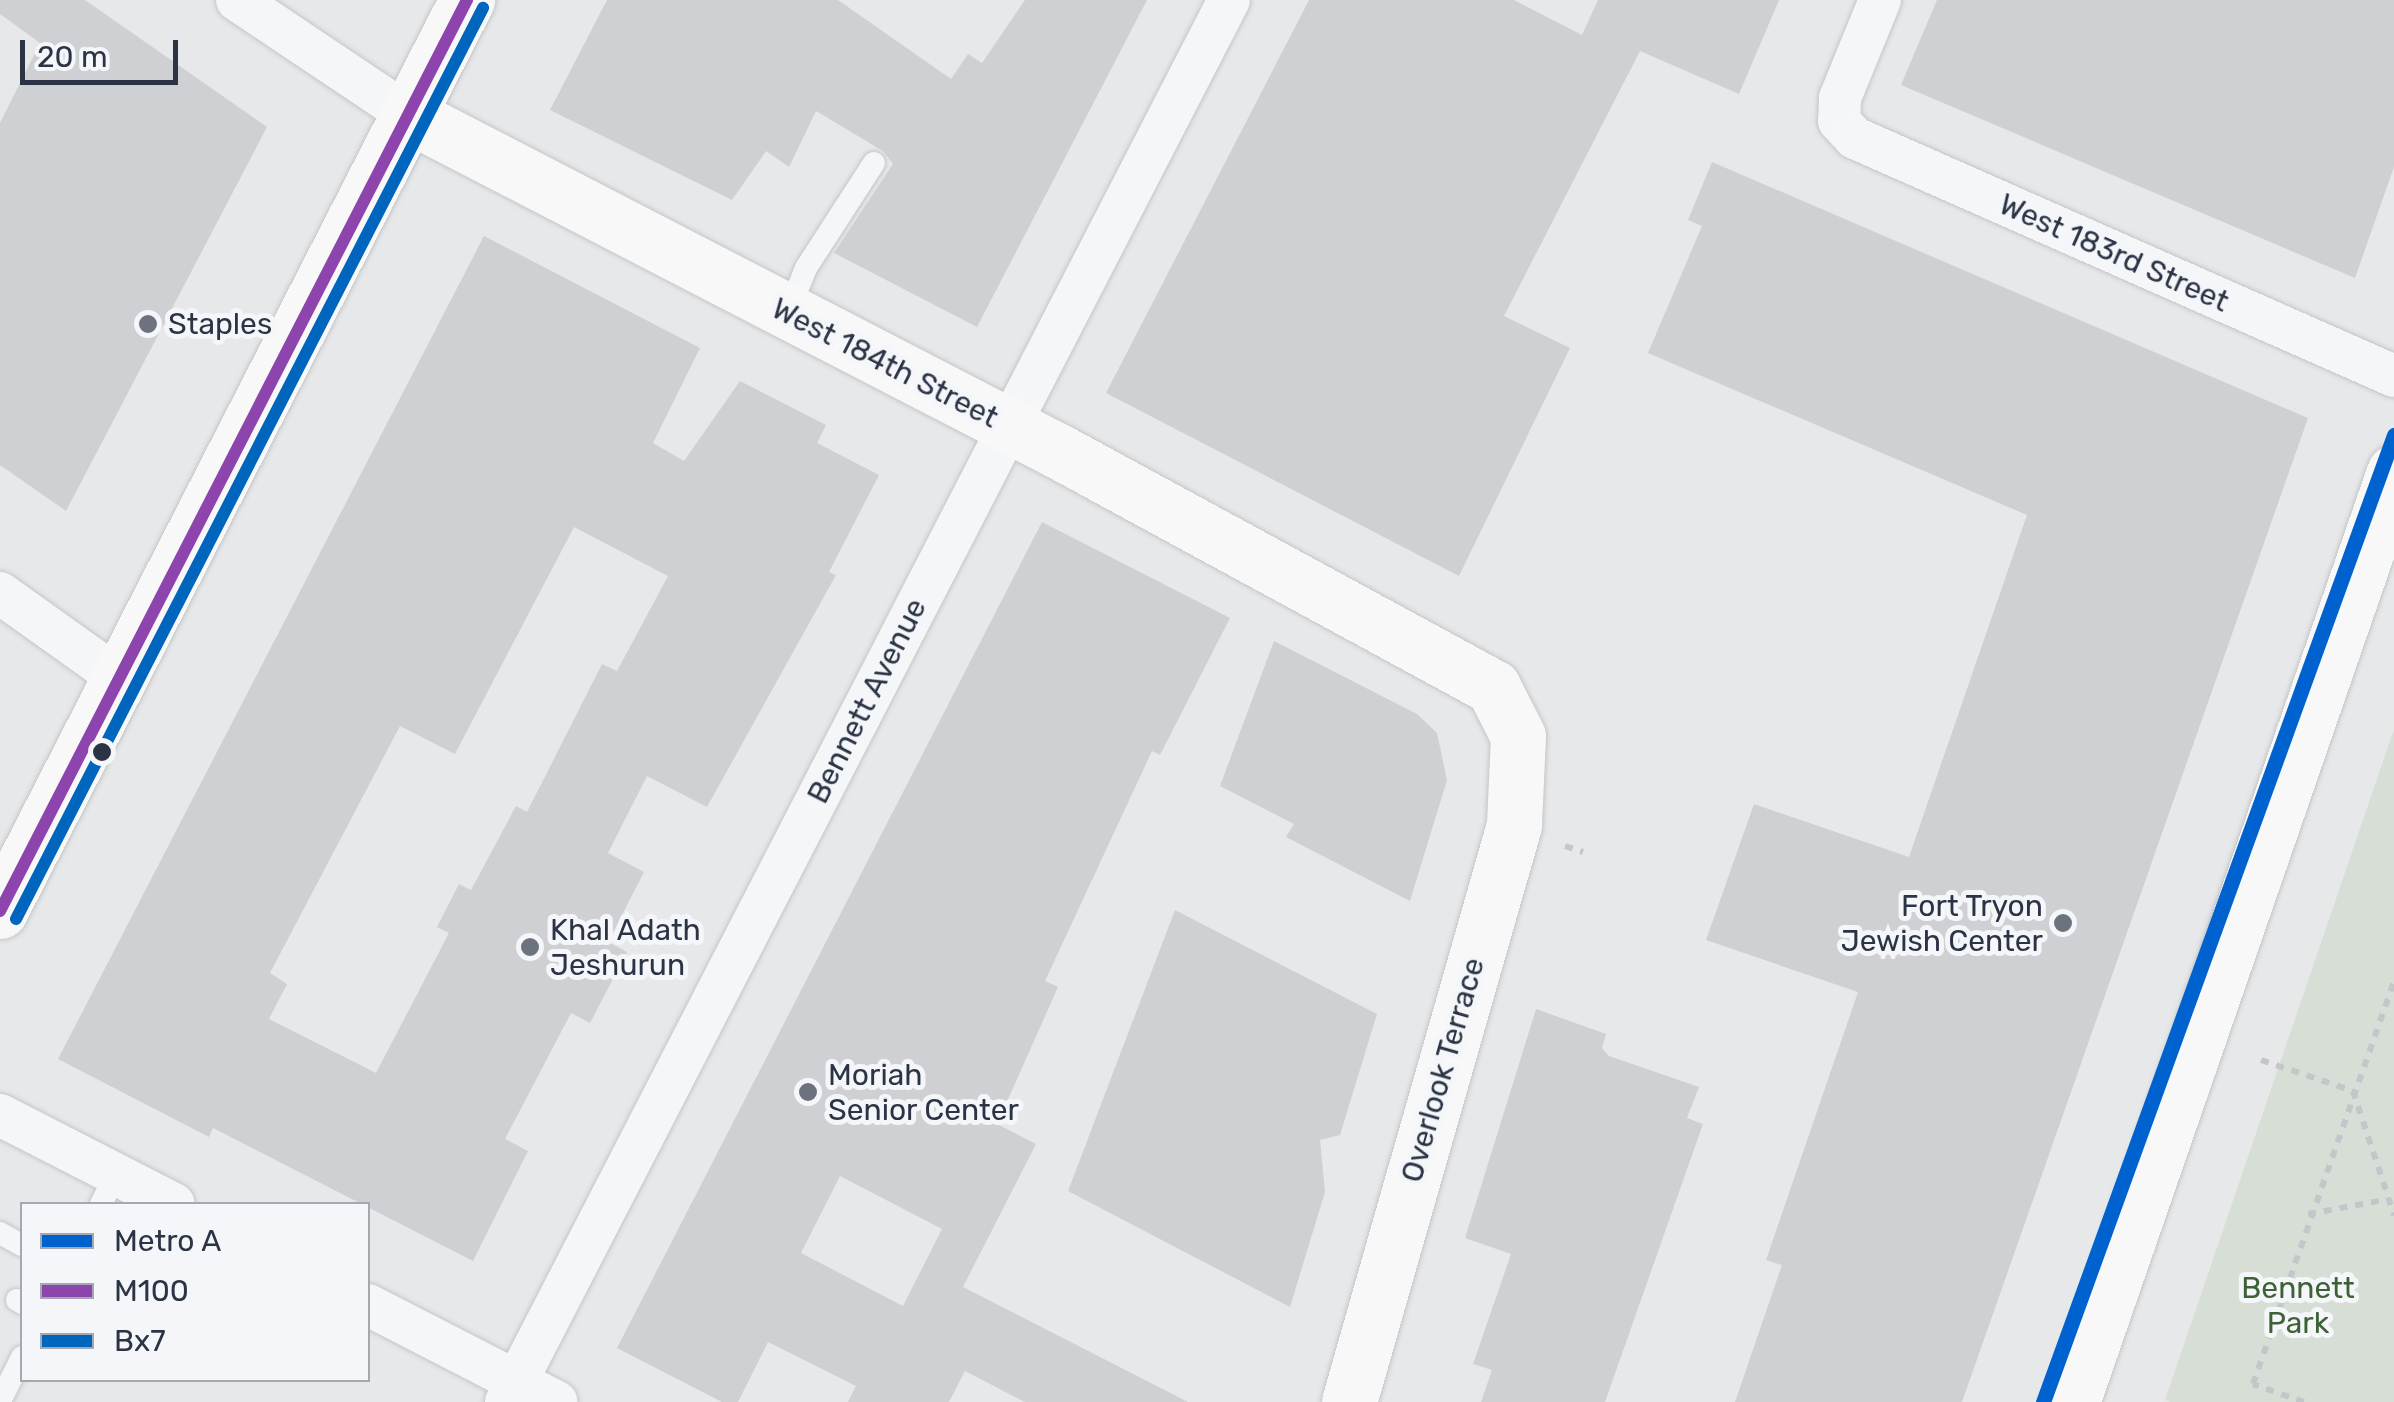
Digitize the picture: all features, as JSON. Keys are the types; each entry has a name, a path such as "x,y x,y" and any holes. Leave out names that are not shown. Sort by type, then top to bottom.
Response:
{"main road":[{"path":"0,912 468,0"},
{"name":"West 184th Street","path":"410,116 1483,678 1518,736"},
{"path":"2072,1402 2394,472"},
{"name":"Overlook Terrace","path":"1349,1402 1514,825 1518,736"}],"street":[{"name":"West 184th Street","path":"237,0 410,116"},
{"name":"Bennett Avenue","path":"511,1392 1229,0"},
{"name":"West 183rd Street","path":"1880,0 1840,98 1839,121 1855,138 2394,376"},
{"path":"0,593 119,678"},
{"path":"0,1115 109,1190 165,1202"},
{"path":"370,1306 511,1392 557,1402"}],"lane":[{"path":"788,312 806,268 874,163"},
{"path":"0,1400 12,1367"}],"path":[{"path":"1564,846 1583,852"},
{"path":"2304,1402 2253,1384 2308,1214 2394,982"},
{"path":"2262,1060 2354,1091"},
{"path":"2354,1091 2384,1200 2394,1215"},
{"path":"2308,1214 2384,1200"}],"green space":[{"name":"Bennett Park","path":"2394,729 2394,1402 2165,1400"}],"building":[{"path":"0,0 85,0 267,127 66,511 0,465 0,123 40,43 0,14"},
{"path":"607,0 838,0 951,79 968,54 982,63 1025,0 1147,0 977,327 834,253 893,164 883,151 816,111 789,167 766,151 732,200 550,110"},
{"path":"1309,0 1514,0 1582,35 1598,0 1779,0 1739,94 1640,51 1504,316 1570,348 1459,576 1106,393"},
{"path":"1937,0 2394,0 2394,167 2355,278 1901,85"},
{"path":"1712,162 2308,418 1962,1402 1735,1402 1782,1265 1766,1260 1858,992 1706,940 1754,804 1909,857 2027,515 1648,353 1702,226 1688,220"},
{"path":"484,236 700,348 653,443 684,461 740,381 826,425 817,443 879,475 829,572 836,575 707,807 647,776 608,853 644,872 608,942 627,952 590,1023 571,1013 505,1139 528,1151 473,1261 370,1208 370,1202 358,1202 213,1128 209,1137 58,1059","holes":["574,527 668,576 617,671 602,664 527,812 516,806 471,890 459,884 437,927 449,933 376,1073 269,1019 287,984 270,973 400,726 455,754"]},
{"path":"1042,522 1230,618 1160,755 1152,751 1045,981 1058,987 997,1124 1036,1144 963,1287 1188,1402 1025,1402 965,1371 949,1402 848,1402 856,1386 768,1342 738,1402 722,1402 617,1348","holes":["840,1176 942,1229 903,1306 801,1253"]},
{"path":"1274,641 1417,714 1437,733 1447,780 1410,901 1286,837 1294,824 1220,786"},
{"path":"1175,910 1377,1014 1340,1135 1320,1140 1325,1192 1290,1307 1068,1191"},
{"path":"1536,1009 1606,1034 1602,1048 1609,1056 1699,1087 1687,1118 1703,1124 1605,1402 1481,1402 1492,1370 1473,1364 1511,1254 1465,1238"}],"metro line":[{"name":"A","path":"2043,1402 2394,435"}],"transit line":[{"name":"M100","path":"0,911 467,0"},
{"name":"Bx7","path":"16,919 483,8"}],"place":[{"name":"Staples","path":"148,324"},
{"name":"Fort Tryon Jewish Center","path":"2063,923"},
{"name":"Khal Adath Jeshurun","path":"530,947"},
{"name":"Moriah Senior Center","path":"808,1092"}]}
